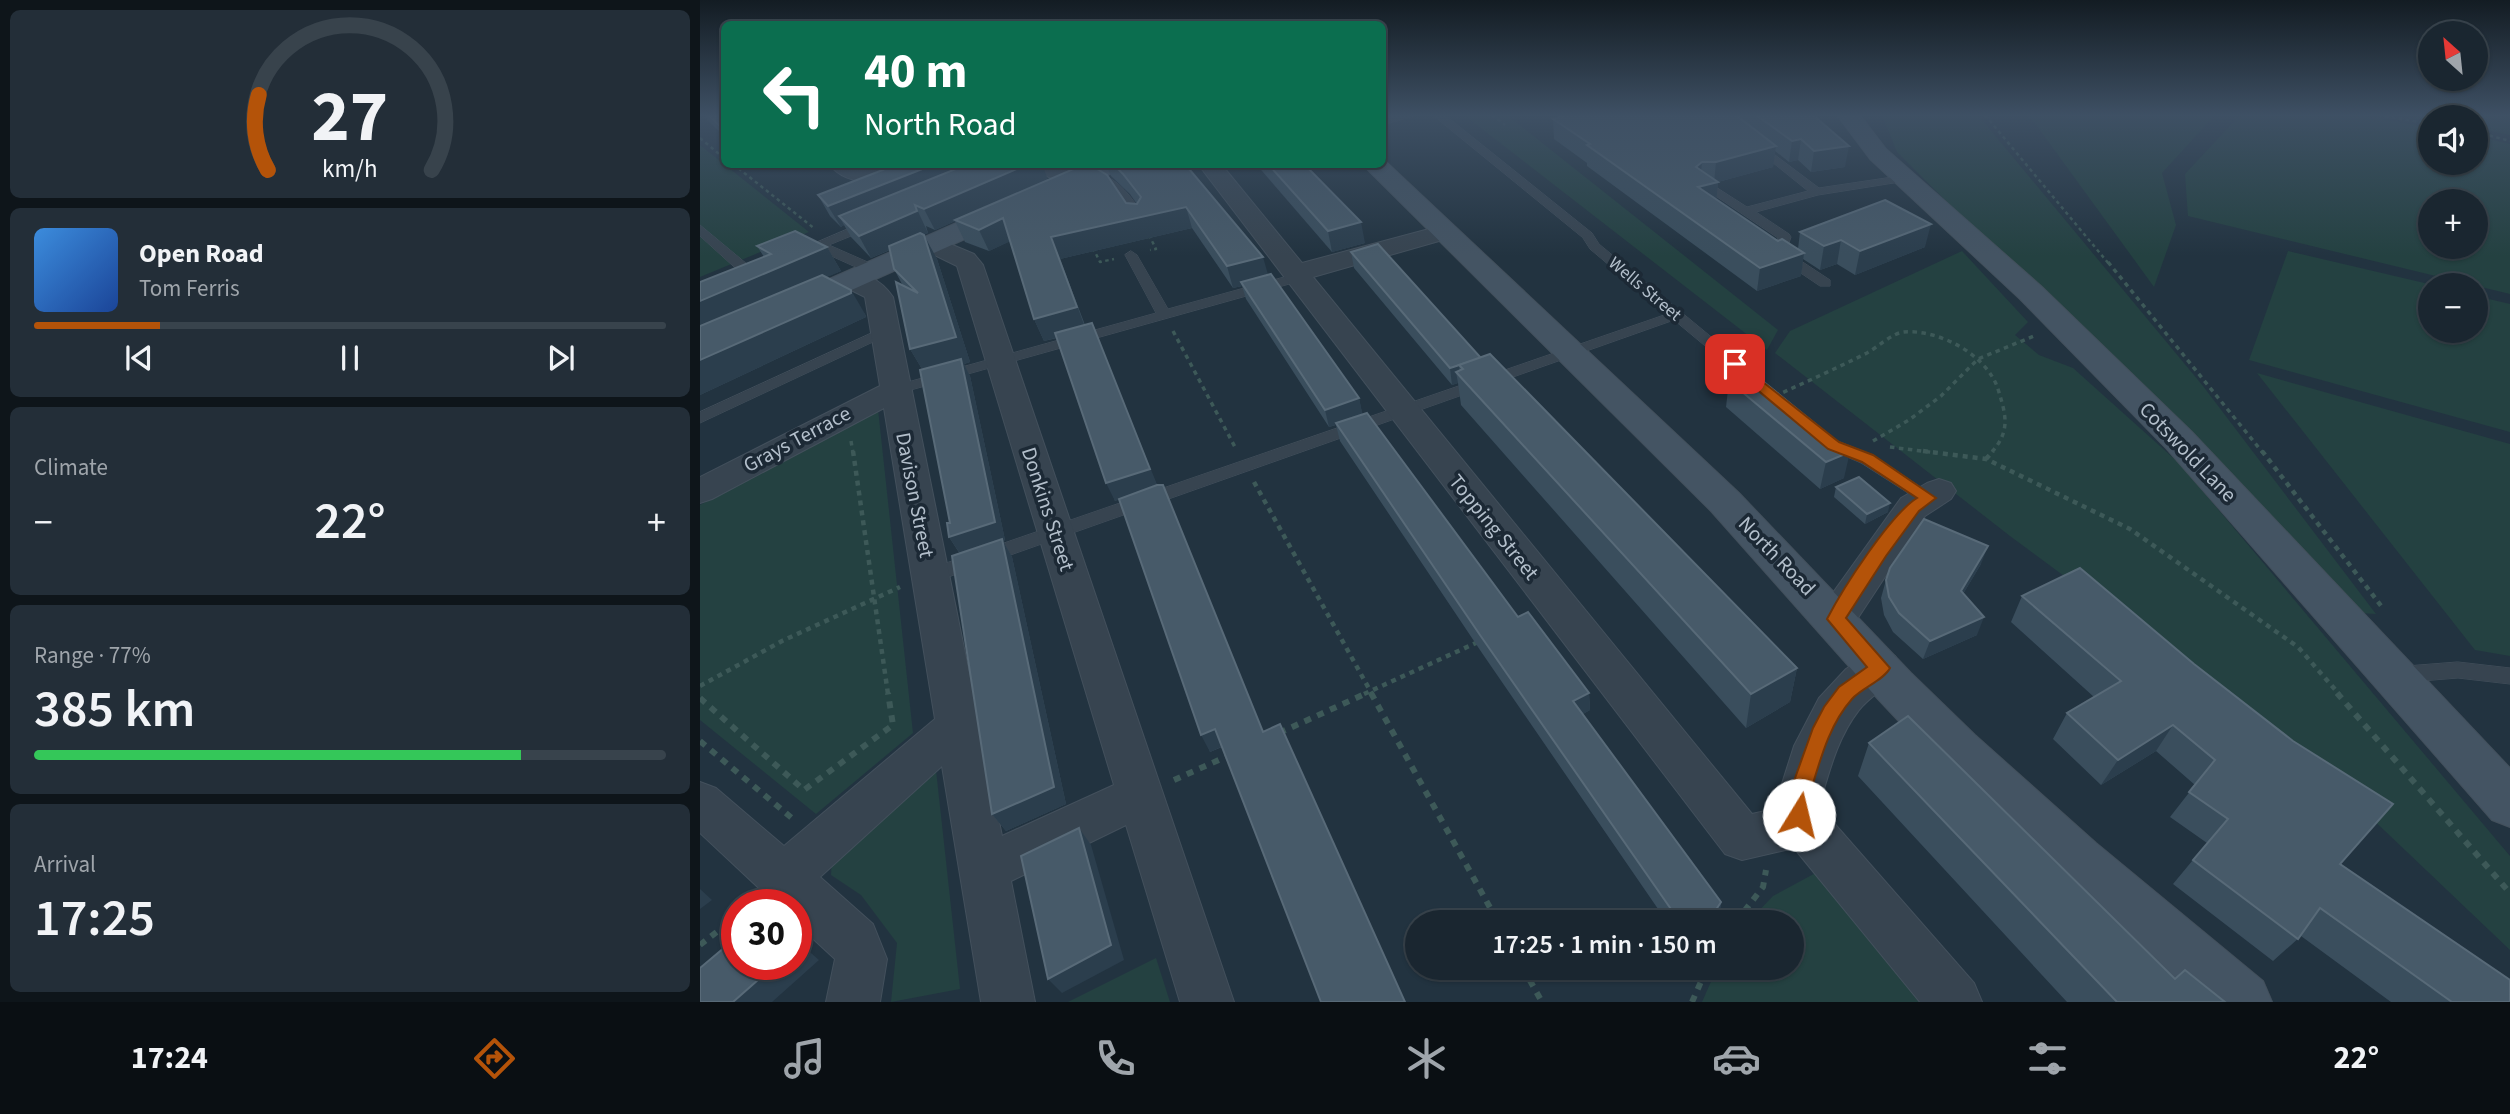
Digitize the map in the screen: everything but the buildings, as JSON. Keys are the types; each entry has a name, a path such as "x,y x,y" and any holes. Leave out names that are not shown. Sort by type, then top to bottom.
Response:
{"street":[{"name":"Cotswold Lane","path":"1889,162 2066,328 2179,440 2510,804"},
{"path":"845,168 864,174 909,168"},
{"path":"1062,168 1094,173"},
{"name":"Topping Street","path":"1212,168 1294,276 1742,838 1787,828"},
{"name":"North Road","path":"1378,168 1725,502 1919,711 2120,898 2242,1002"},
{"path":"700,348 1094,173"},
{"path":"1294,276 1444,232"},
{"name":"Donkins Street","path":"931,244 965,259 970,265 1207,1002"},
{"name":"Davison Street","path":"863,275 877,292 885,331 1008,1002"},
{"name":"Grays Terrace","path":"700,491 895,390"},
{"path":"1836,619 1913,508 1933,494"},
{"path":"1880,668 1845,693 1830,713 1787,828 1955,1002"},
{"path":"783,878 958,725"},
{"path":"984,869 1141,795"},
{"path":"700,803 855,942 861,959 853,1002"}],"lane":[{"name":"Wells Street","path":"1496,162 1588,236 1594,246 1774,396"},
{"path":"1779,162 1817,192"},
{"path":"1094,173 1121,191 1139,219"},
{"path":"1746,211 1817,192 1906,178"},
{"path":"1707,186 1784,237 1779,252 1825,283"},
{"path":"783,258 886,217"},
{"path":"700,229 749,272"},
{"path":"823,242 863,275"},
{"path":"1131,255 1164,315"},
{"path":"895,390 1294,276"},
{"path":"930,576 1676,315"},
{"path":"700,418 885,331"},
{"path":"1824,437 1833,445 1933,494"},
{"path":"2394,675 2458,670 2510,676"}],"path":[{"path":"2024,162 2212,387 2388,614"},
{"path":"738,168 823,242"},
{"path":"1089,239 1100,262 1156,249 1139,219"},
{"path":"1164,315 1244,465 1491,910"},
{"path":"2066,328 2028,337 1978,359 1941,396 1909,420 1863,446 1914,448 1986,459 2130,529 2298,647 2510,893"},
{"path":"1774,396 1869,352 1901,332 1926,334 1954,344 1978,359 1996,382 2006,414 2003,440 1986,459"},
{"path":"700,698 804,790 893,725 850,436"},
{"path":"700,687 782,640 874,597 930,576"},
{"path":"1275,735 1483,640"},
{"path":"700,741 822,844"},
{"path":"1141,795 1238,751"},
{"path":"1745,910 1763,887 1787,828"},
{"path":"700,945 721,929"},
{"path":"1530,980 1542,1002"},
{"path":"1692,1002 1702,980"}],"green space":[{"path":"700,162 721,162 721,168 729,168 809,232 700,277"},
{"path":"1524,162 1566,162 1778,330 1767,350"},
{"path":"1907,162 2017,162 2203,386 2376,614 2359,613"},
{"path":"2063,162 2172,162 2162,173 2176,225 2154,287"},
{"path":"2196,162 2418,162 2418,175 2488,175 2488,162 2510,162 2510,294 2488,289 2488,273 2423,273 2188,216 2185,174"},
{"path":"1962,251 2028,322 2015,335 2039,355 2073,368 2180,464 2510,856 2510,950 2302,752 2010,536 1775,353 1790,331"},
{"path":"2288,251 2418,281 2418,343 2488,343 2488,299 2510,304 2510,432 2249,360"},
{"path":"2257,373 2510,444 2510,656 2475,650"},
{"path":"878,409 913,733 816,814 700,720 700,505"},
{"path":"936,770 960,989 891,1002 897,943 861,895 831,875 832,855"},
{"path":"1823,869 1938,1002 1702,1002 1712,980 1804,980 1804,910 1760,910 1773,896"},
{"path":"1156,958 1170,1002 1068,1002"}],"route":[{"path":"1735,364 1833,445 1889,471 1928,498 1913,508 1836,619 1880,668 1845,693 1830,713 1820,734 1796,806 1799,815"}]}
